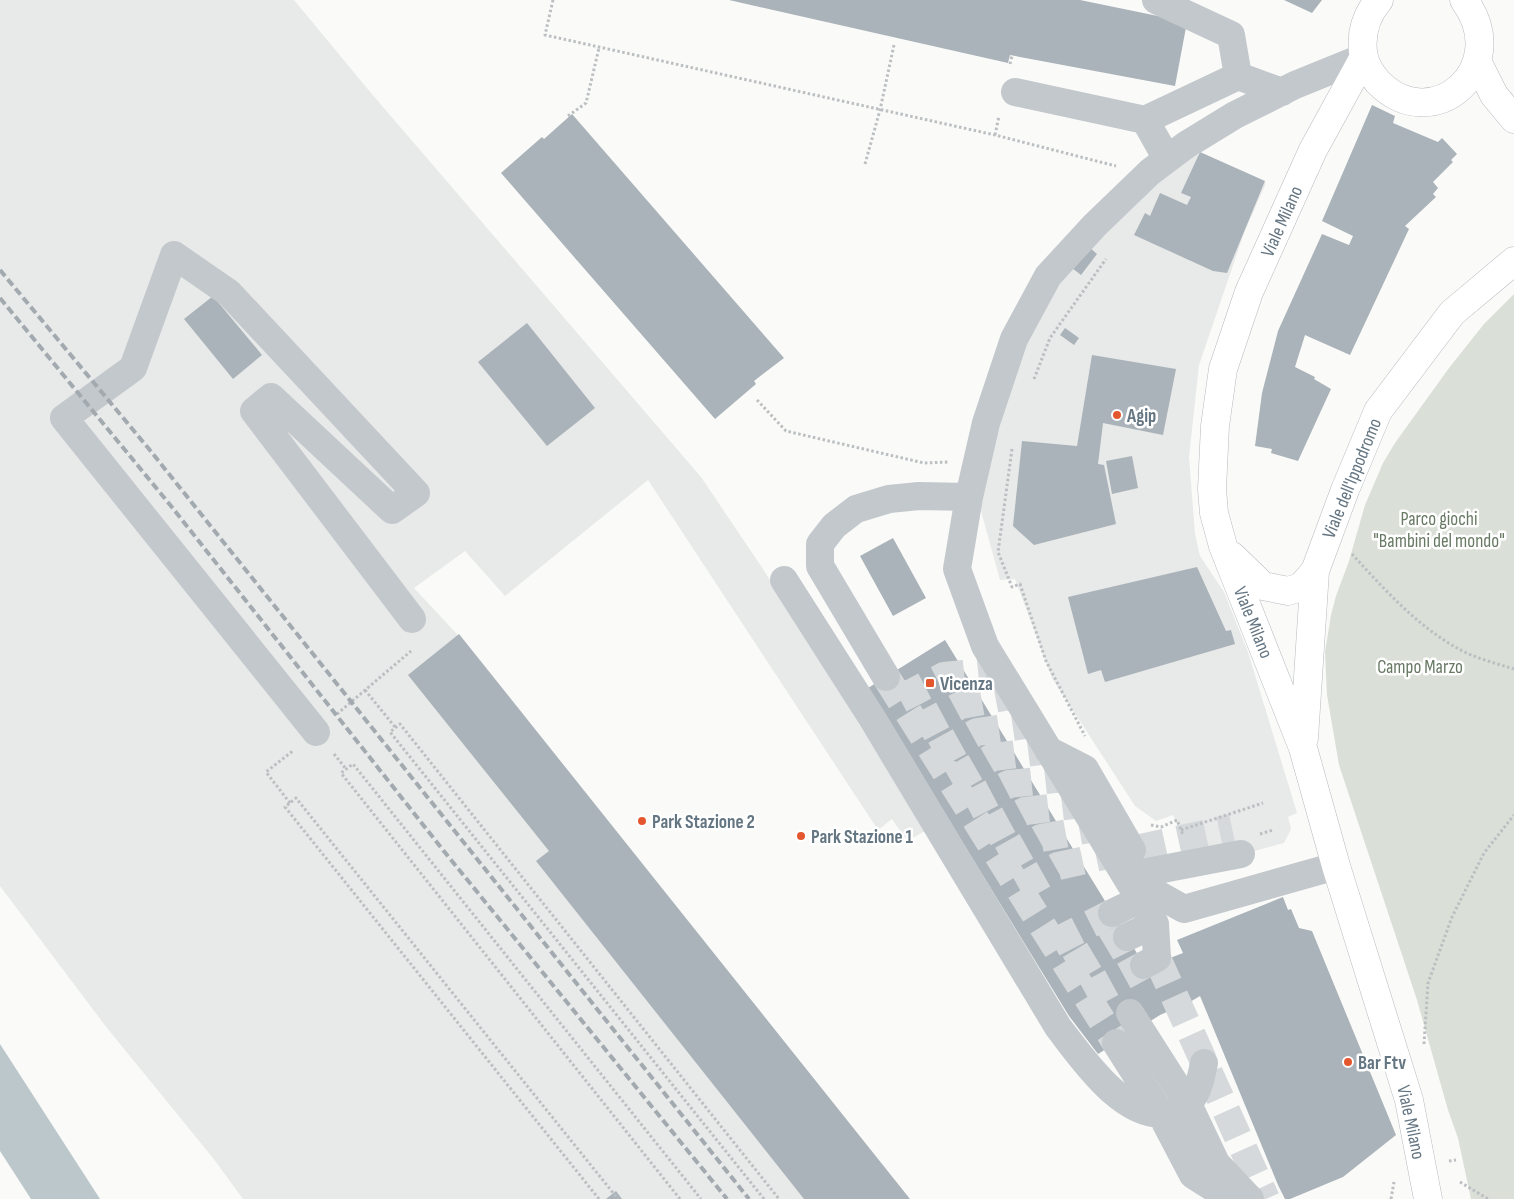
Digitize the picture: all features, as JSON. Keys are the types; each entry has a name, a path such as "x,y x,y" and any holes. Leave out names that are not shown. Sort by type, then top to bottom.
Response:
{"main road":[{"path":"1378,0 1369,13 1364,27 1362,42 1368,68 1384,88 1400,97 1418,102 1443,99 1455,94 1474,78 1480,67 1484,49 1482,31 1478,19 1464,0"},
{"name":"Viale Milano","path":"1364,57 1313,150 1249,292 1223,369 1215,426 1212,489 1214,513 1223,546 1303,748 1336,866 1410,1100 1428,1199"},
{"path":"1480,67 1494,95 1514,119"},
{"name":"Viale dell'Ippodromo","path":"1303,748 1315,571 1345,490 1378,411 1452,313 1514,261"},
{"path":"1223,546 1262,586 1288,591 1301,587 1315,571"}],"lane":[{"path":"1156,0 1231,35 1238,76"},
{"path":"1150,961 1155,924 985,646 958,568 969,497 986,423 1014,339 1048,276 1095,225 1159,166 1186,145 1235,115 1282,92 1364,57"},
{"path":"1015,92 1145,120 1238,76 1282,92"},
{"path":"1145,120 1159,166"},
{"path":"316,732 64,418 134,368 174,255 228,293 416,493 392,510 271,397 254,411 412,619"},
{"path":"886,676 820,566 820,544 834,526 856,509 889,499 919,496 969,497"},
{"path":"784,580 872,718 1058,1027 1086,1064 1112,1090 1139,1109 1161,1114 1174,1112 1188,1104 1199,1087 1204,1063"},
{"path":"1048,750 1085,769 1132,850"},
{"path":"1126,876 1241,854"},
{"path":"1126,876 1184,909 1336,866"},
{"path":"1112,912 1139,900"},
{"path":"1127,937 1155,924"},
{"path":"1130,1013 1188,1104 1216,1163 1250,1199"},
{"path":"1116,1043 1161,1114 1193,1175 1231,1199"}],"path":[{"path":"553,0 545,35 995,135 1117,166 1135,154 1159,166"},
{"path":"865,164 880,110 894,45"},
{"path":"568,116 586,102 599,48"},
{"path":"1032,383 1050,338 1107,258"},
{"path":"757,400 786,431 924,463 977,462 1009,472"},
{"path":"1013,446 998,552 1012,587 1020,584 1046,661 1088,740"},
{"path":"1349,550 1403,607 1457,649 1514,669"},
{"path":"365,690 395,727"},
{"path":"764,1199 390,732 395,727 400,724 779,1199"},
{"path":"680,1199 341,773 352,764 701,1199"},
{"path":"599,1199 285,807 296,798 618,1199"},
{"path":"1181,830 1263,804"},
{"path":"1424,1049 1424,1024 1428,983 1452,917 1484,853 1514,815"},
{"path":"1147,824 1161,826 1177,820 1184,839"},
{"path":"1460,1182 1488,1199"}],"shaded area":[{"path":"0,0 294,0 371,93 701,477 763,569 925,831 907,841 892,819 878,830 648,480 505,596 465,551 414,588 456,633 475,666 900,1199 243,1199 213,1158 107,1028 0,886"},
{"path":"1184,149 1266,183 1244,233 1199,365 1189,457 1195,534 1200,556 1224,592 1248,652 1297,813 1288,817 1291,829 1284,843 1196,866 1173,815 1156,821 1135,806 1052,678 1015,579 1000,580 978,500 1030,317 1093,230"},
{"path":"0,1044 100,1199 31,1199 0,1151"}],"green space":[{"name":"Campo Marzo","path":"1514,294 1514,1199 1471,1199 1458,1138 1448,1110 1417,1000 1339,765 1327,695 1325,652 1336,596 1349,561 1365,505 1383,463 1395,443 1449,368 1484,324"}],"building":[{"path":"729,0 1080,0 1187,22 1175,86 1010,55 1008,63"},
{"path":"1284,0 1322,0 1312,13"},
{"path":"1372,105 1395,116 1393,123 1438,142 1442,138 1457,154 1451,160 1453,162 1433,182 1438,188 1433,194 1436,197 1405,226 1409,229 1350,355 1305,335 1295,367 1315,377 1314,379 1331,389 1298,461 1271,453 1272,449 1255,446 1262,393 1278,331 1322,234 1349,245 1353,236 1322,221"},
{"path":"572,114 784,358 754,381 756,384 715,419 501,173"},
{"path":"1200,152 1265,181 1227,273 1213,271 1134,235 1145,213 1150,216 1160,193 1187,205 1191,197 1181,193"},
{"path":"1088,246 1097,254 1081,275 1072,268"},
{"path":"213,296 262,355 233,379 184,319"},
{"path":"527,323 595,408 547,446 478,362"},
{"path":"1065,328 1079,338 1074,345 1060,335"},
{"path":"1092,355 1176,369 1163,435 1103,423 1098,464 1104,465 1116,524 1034,545 1013,526 1022,441 1077,446"},
{"path":"1132,456 1138,488 1112,494 1106,461"},
{"path":"893,538 926,598 893,616 860,556"},
{"path":"1197,567 1226,631 1231,630 1235,644 1105,682 1101,670 1088,674 1068,597"},
{"path":"459,634 910,1199 804,1199 536,861 549,851 408,675"},
{"path":"945,640 1143,963 1165,960 1183,953 1177,940 1283,897 1288,910 1291,909 1299,928 1312,931 1396,1135 1343,1177 1290,1199 1285,1199 1200,996 1160,1015 1098,1054 1069,1016 868,688"},
{"path":"616,1191 622,1199 606,1199"}],"tunnel":[{"path":"900,699 944,676 999,670"},
{"path":"886,677 1116,1043"},
{"path":"918,728 961,705 1015,695"},
{"path":"935,755 977,732 1032,724"},
{"path":"951,781 993,757 1048,750"},
{"path":"967,806 1009,784 1064,778"},
{"path":"984,833 1025,811 1081,804"},
{"path":"1002,860 1041,838 1095,828"},
{"path":"1019,888 1058,866 1232,828"},
{"path":"1053,943 1112,913"},
{"path":"1070,969 1127,937"},
{"path":"1157,958 1266,1199"},
{"path":"1087,996 1144,965"}],"railway":[{"path":"0,270 149,449 749,1199"},
{"path":"0,298 171,506 443,850 727,1199"}],"place":[{"name":"Agip","path":"1117,415"},
{"name":"Vicenza","path":"930,683"},
{"name":"Park Stazione 2","path":"642,821"},
{"name":"Park Stazione 1","path":"801,836"},
{"name":"Bar Ftv","path":"1348,1062"}],"park label":[{"name":"Parco giochi \"Bambini del mondo\"","path":"1439,529"}]}
